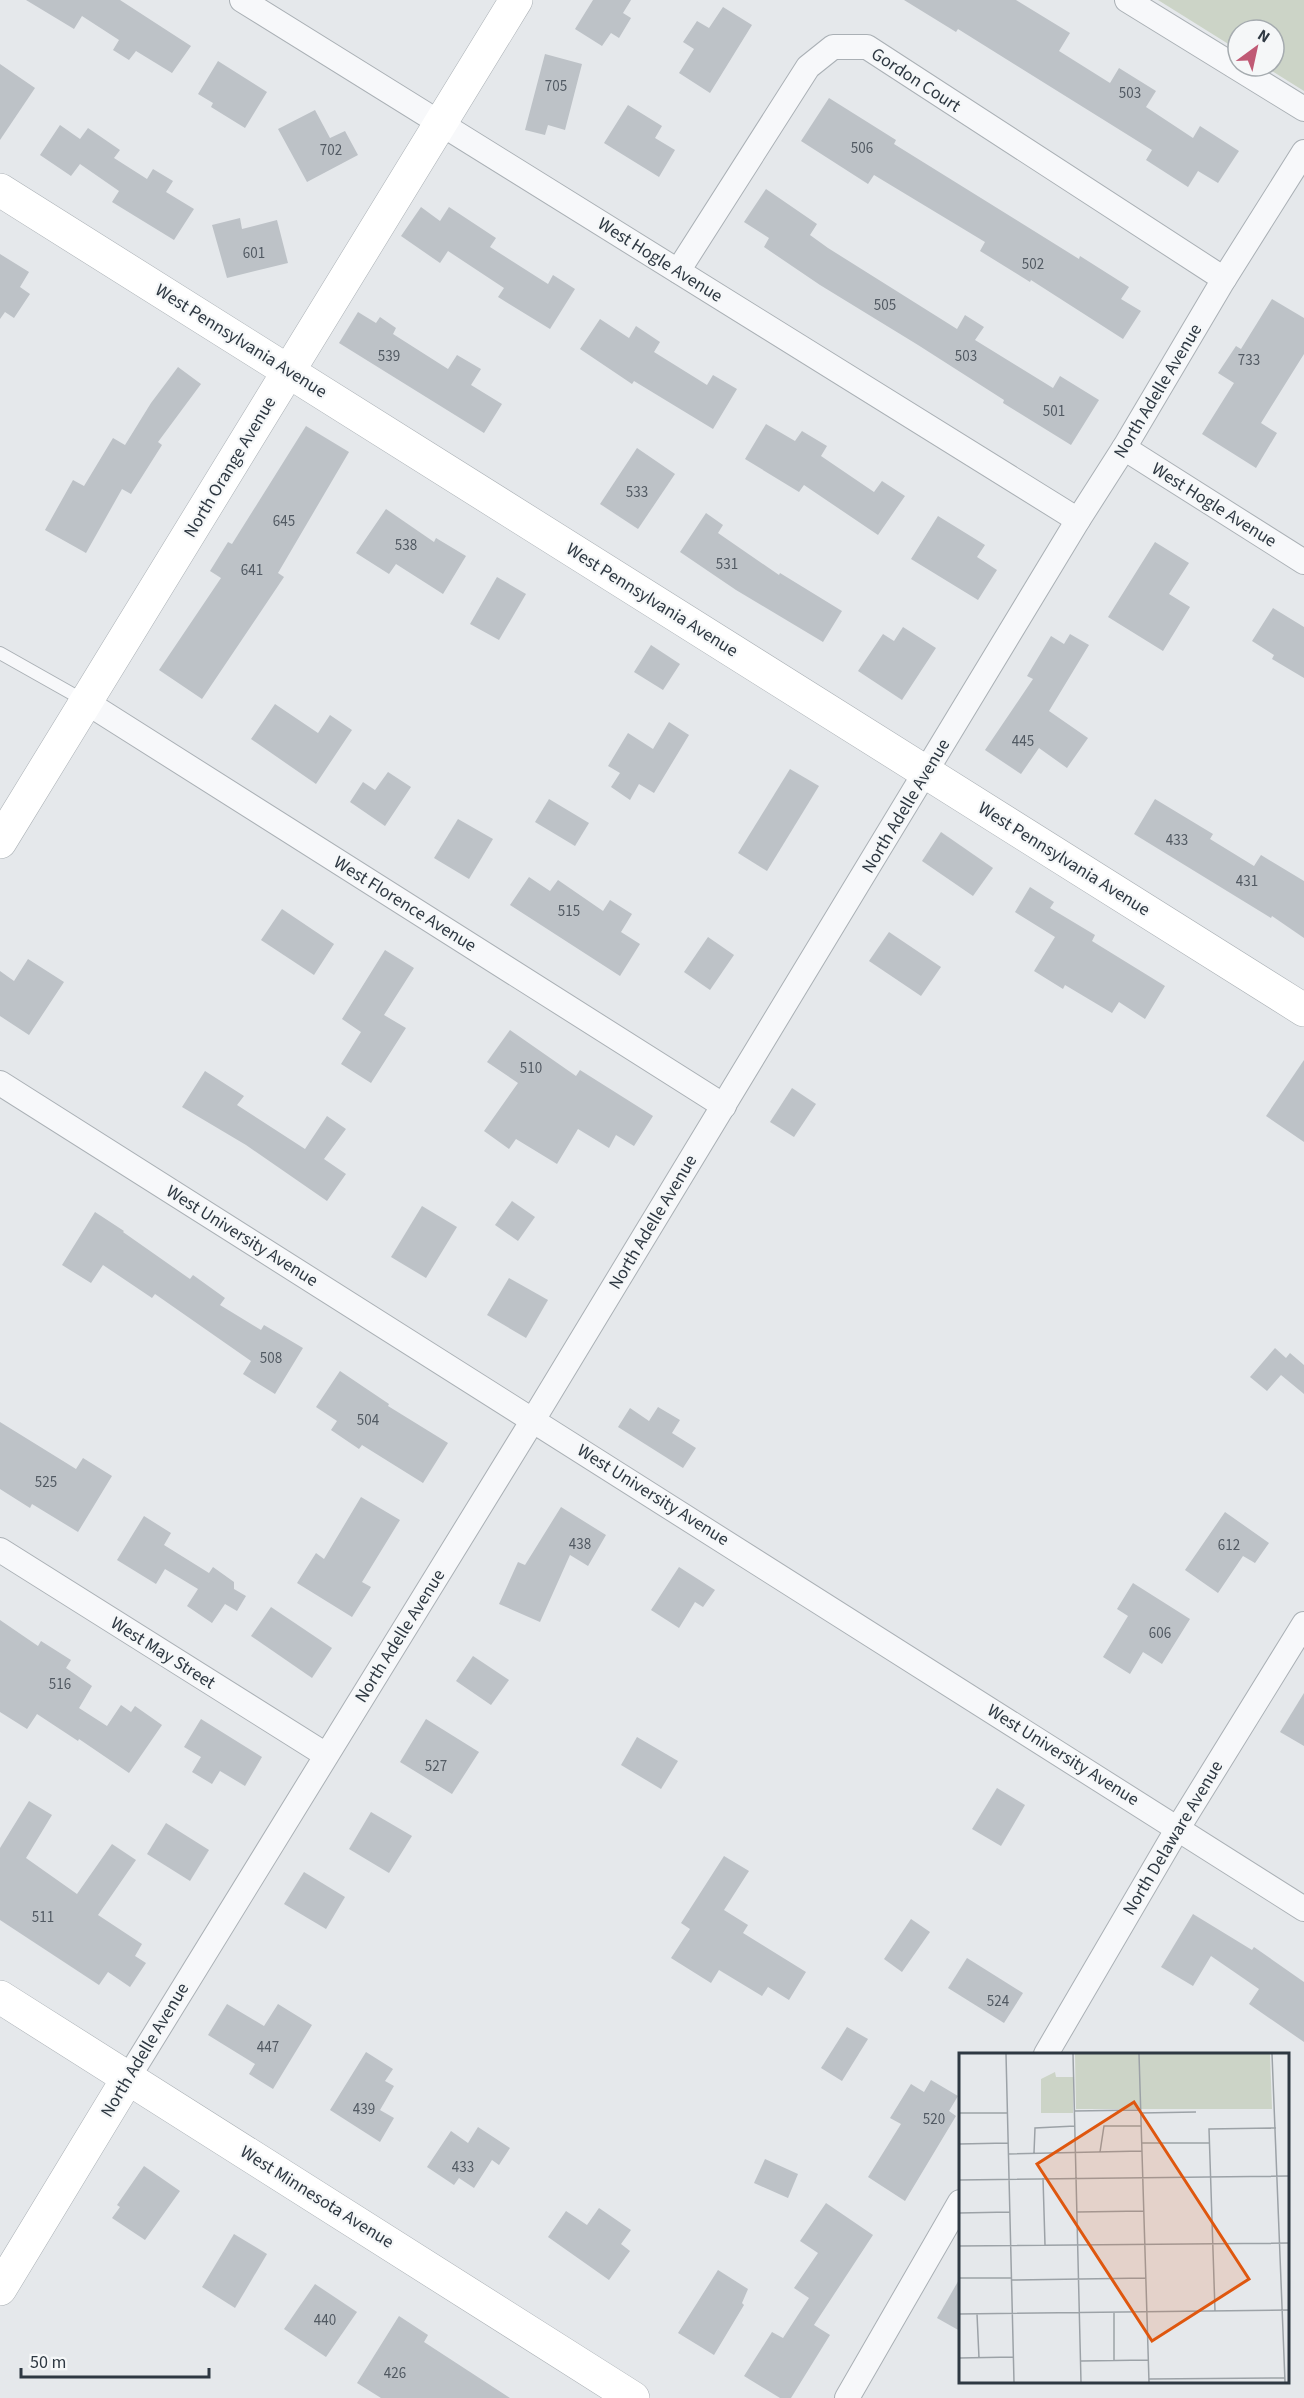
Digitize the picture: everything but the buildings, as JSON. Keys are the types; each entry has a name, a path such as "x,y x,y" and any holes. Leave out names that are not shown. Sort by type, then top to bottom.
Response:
{"street":[{"name":"West Hogle Avenue","path":"242,0 1078,520"},
{"name":"North Orange Avenue","path":"0,842 516,0"},
{"path":"1127,0 1304,109"},
{"name":"Gordon Court","path":"678,271 808,67 834,47 867,47 1224,279"},
{"name":"North Adelle Avenue","path":"0,2289 927,773 1224,279 1303,155"},
{"name":"West Pennsylvania Avenue","path":"0,190 1304,1010"},
{"name":"West Hogle Avenue","path":"1124,448 1304,562"},
{"name":"West Florence Avenue","path":"86,702 724,1106"},
{"name":"West University Avenue","path":"0,1083 1304,1909"},
{"name":"West May Street","path":"0,1550 326,1755"},
{"name":"North Delaware Avenue","path":"1047,2053 1178,1828 1304,1624"},
{"name":"West Minnesota Avenue","path":"0,1997 633,2398"},
{"path":"847,2398 959,2204"}],"lane":[{"path":"0,653 86,702"}],"shaded area":[{"path":"1158,0 1304,0 1304,91 1283,78 1286,78 1286,18 1226,18 1226,42"}]}
